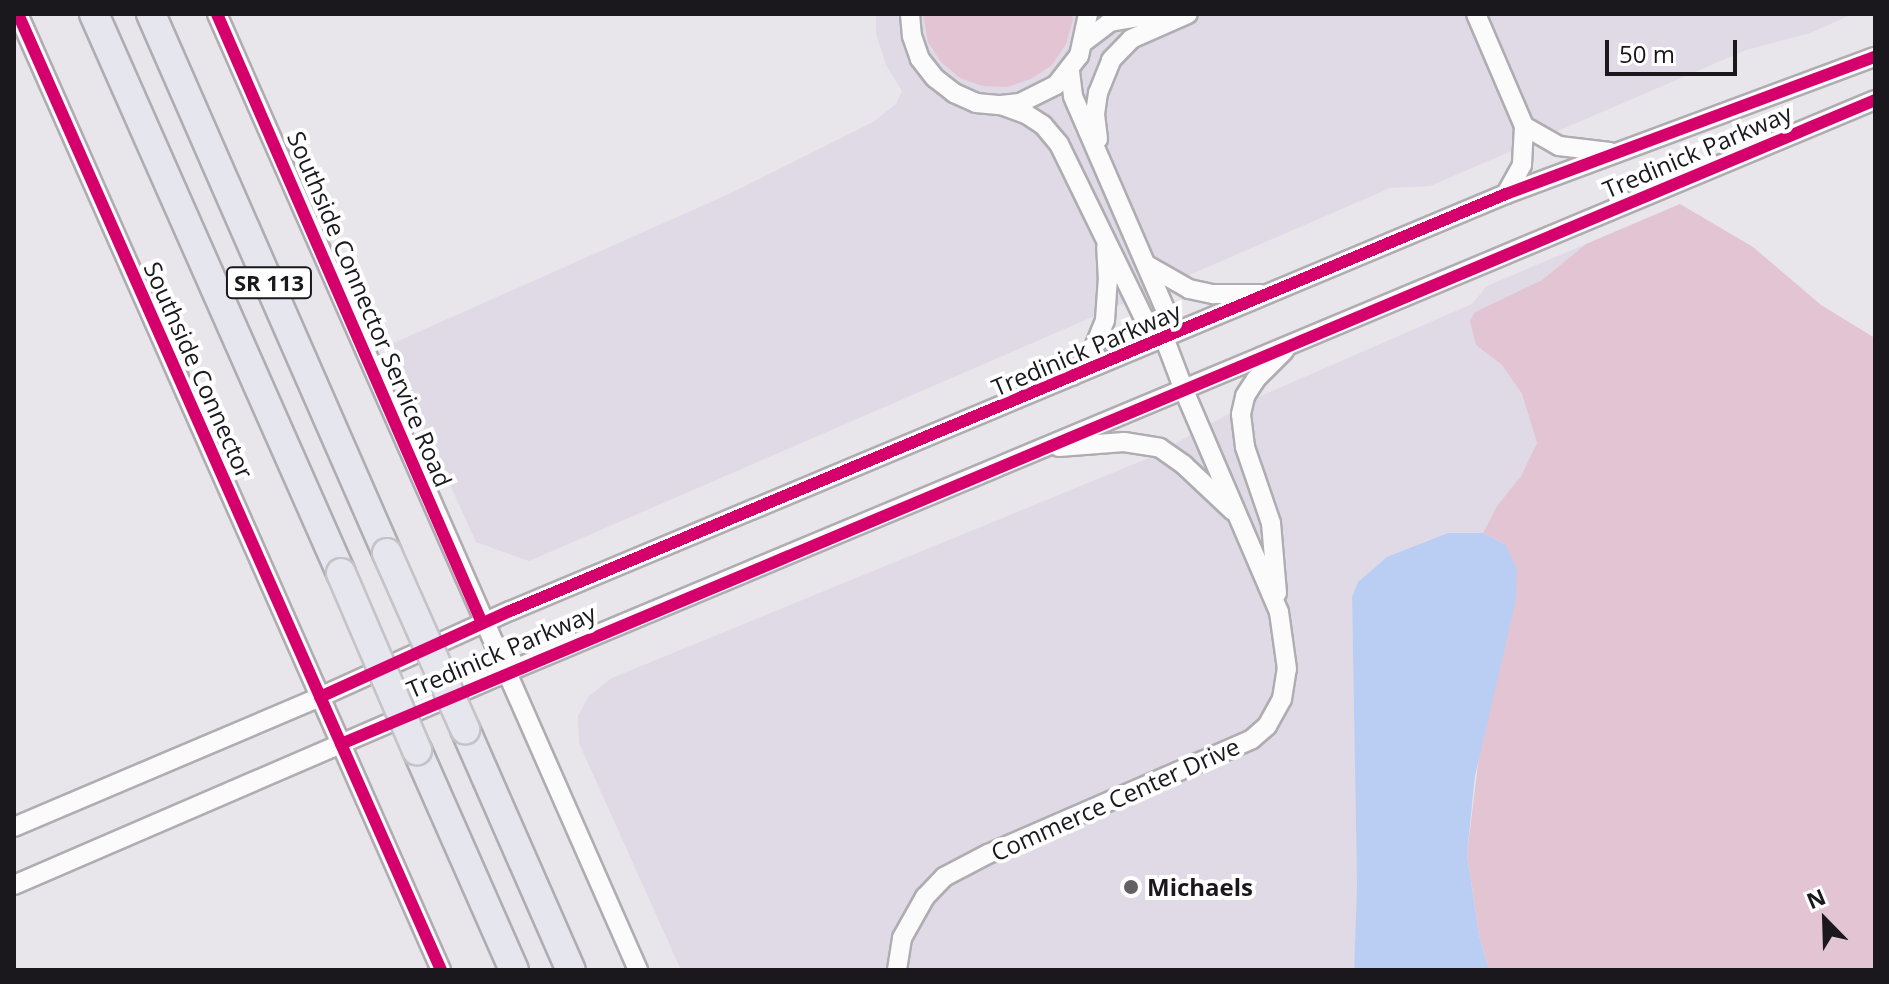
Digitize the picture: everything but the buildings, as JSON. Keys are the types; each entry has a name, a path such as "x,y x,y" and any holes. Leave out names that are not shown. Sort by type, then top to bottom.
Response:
{"highway":[{"name":"Southside Connector","path":"94,14 514,970"},
{"name":"SR 113","path":"151,14 571,970"}],"street":[{"name":"Southside Connector","path":"18,14 441,970"},
{"name":"Southside Connector Service Road","path":"217,14 482,623 638,970"},
{"path":"910,14 912,36 920,59 935,78 954,93 976,103 1001,105 1039,96 1070,70 1085,41 1088,14"},
{"path":"1085,41 1110,22 1157,14"},
{"path":"1100,153 1095,114 1103,75 1111,60 1131,39 1188,14"},
{"path":"1476,14 1524,126 1522,165 1506,194"},
{"name":"Tredinick Parkway","path":"14,827 320,697 482,623 1165,340 1506,194 1875,57"},
{"name":"Commerce Center Drive","path":"897,970 902,938 925,897 944,877 988,854 1252,739 1267,726 1282,699 1287,669 1279,612 1184,390 1165,340 1165,309 1073,96 1070,70"},
{"name":"Tredinick Parkway","path":"14,885 505,673 1875,100"},
{"name":"Commerce Center Drive","path":"1001,105 1026,114 1043,125 1059,144 1144,318 1165,340"},
{"path":"1524,126 1559,146 1614,153"},
{"path":"1069,380 1093,350 1105,320 1108,281 1105,237"},
{"path":"1147,265 1189,289 1213,294 1271,294"},
{"path":"1279,612 1271,523 1245,447 1241,414 1245,396 1256,379 1291,345"},
{"path":"1043,449 1124,442 1160,448 1178,460 1238,516"}],"shaded area":[{"path":"876,14 1853,14 1810,33 1746,50 1430,186 1390,188 529,561 476,542 387,346 729,194 873,122 896,104 902,91 886,65 876,33"},
{"path":"923,14 1072,14 1073,20 1066,44 1052,65 1031,79 1007,87 983,86 960,78 941,62 928,42"},
{"path":"1680,204 1753,247 1821,305 1875,338 1875,970 1489,970 1479,935 1467,854 1505,544 1483,533 1497,506 1521,476 1537,443 1522,394 1502,365 1476,345 1470,321 1475,312 1542,280 1586,244"},
{"path":"1586,244 1542,280 1475,312 1476,345 1502,365 1522,394 1537,443 1521,476 1497,506 1483,533 1448,533 1358,582 1352,597 1357,886 1354,970 681,970 579,743 578,716 589,696 612,678 1149,458 1261,396 1472,304 1487,286"}],"water":[{"path":"1448,533 1483,533 1505,544 1517,569 1516,600 1475,776 1467,854 1479,935 1489,970 1354,970 1357,886 1352,597 1358,582 1387,557"}],"cycle path":[{"path":"18,14 441,970"},
{"path":"217,14 482,623"},
{"path":"320,697 510,611 1506,194 1875,57"},
{"path":"341,744 1875,100"}],"place":[{"name":"Michaels","path":"1131,887"}]}
